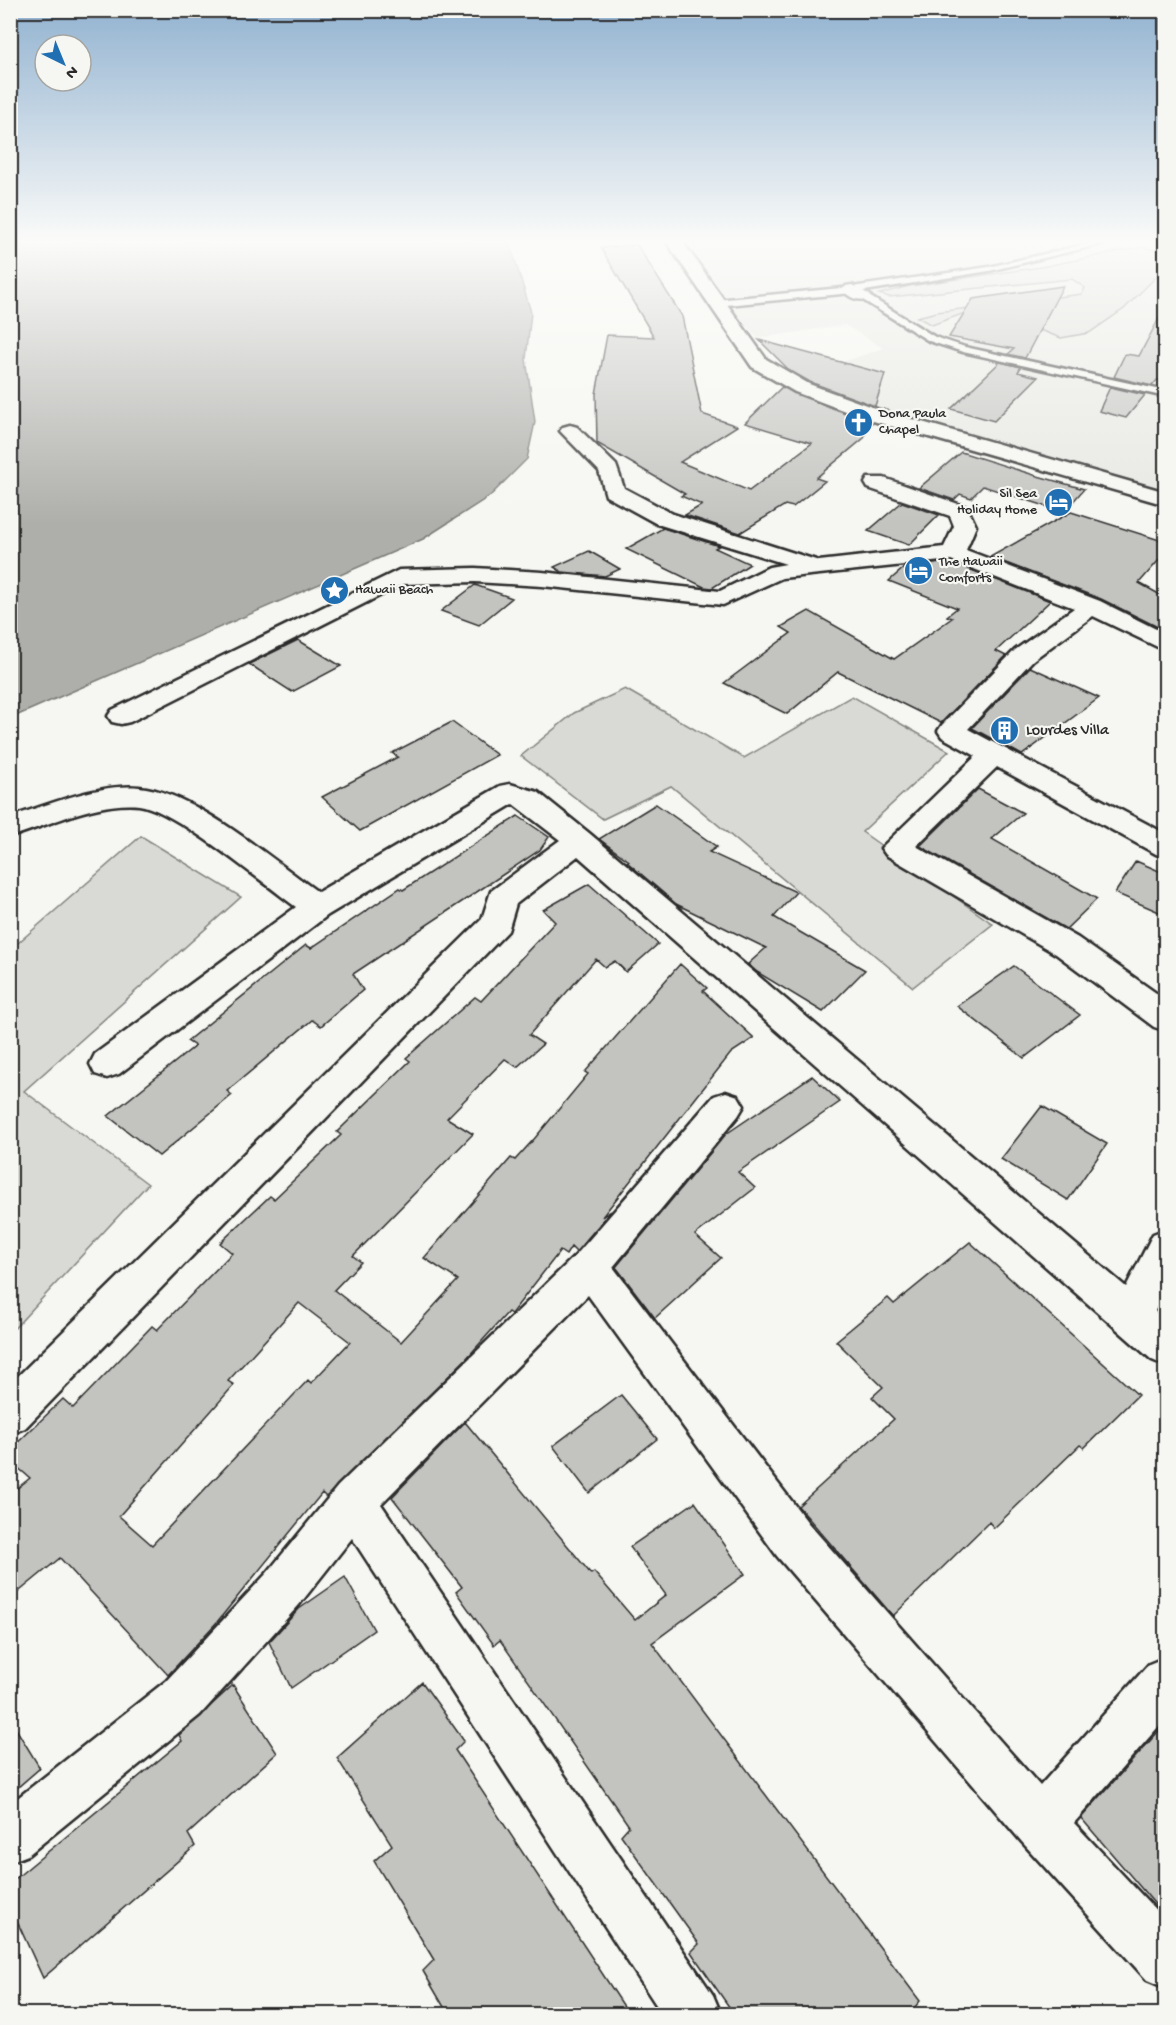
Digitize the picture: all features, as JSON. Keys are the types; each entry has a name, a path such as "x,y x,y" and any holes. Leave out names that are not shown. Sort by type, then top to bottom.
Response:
{"street":[{"path":"739,336 759,363 779,377 815,394 878,416 1166,499"},
{"path":"570,431 609,470 614,491 624,497 665,519 820,567"},
{"path":"876,483 959,512 965,526 952,553"},
{"path":"121,716 399,577 475,575 531,578 723,598 777,572 952,553 1092,606 1166,644"},
{"path":"1092,606 1024,655 951,731 1166,847"},
{"path":"994,754 896,848 1067,946 1166,1018"},
{"path":"107,1064 317,907 510,793 528,800 579,840 1166,1347"},
{"path":"10,827 62,811 141,796 177,808 317,907"},
{"path":"10,1414 497,923 502,898 579,840"},
{"path":"10,1837 183,1698 283,1589 353,1500 590,1266 726,1106"},
{"path":"1132,1317 1166,1246"},
{"path":"590,1266 793,1540 1040,1824 1166,1961"},
{"path":"353,1500 694,2014"},
{"path":"1040,1824 1166,1681"}],"lane":[{"path":"926,336 963,349 1166,394"}],"shaded area":[{"path":"11,336 528,336 526,359 535,422 527,459 490,496 423,539 11,718"},
{"path":"756,336 775,336 758,338"},
{"path":"862,336 1165,336 1165,490 848,403 795,379 883,348"},
{"path":"1054,336 1075,336 1061,338"},
{"path":"625,689 744,758 852,696 949,751 862,832 993,924 913,987 671,786 603,819 521,756 574,713"},
{"path":"141,836 241,897 24,1091 148,1184 11,1332 11,949"}],"building":[{"path":"607,336 686,336 702,414 737,426 680,462 749,491 812,443 745,423 782,387 869,422 864,438 816,478 825,481 793,507 785,505 740,533 685,515 702,505 681,496 685,494 597,443 596,394"},
{"path":"1037,336 1025,358 1008,354 1014,349 949,337"},
{"path":"1150,336 1166,336 1166,381 1157,380 1152,386 1114,377 1125,354 1139,356"},
{"path":"759,340 885,374 875,406 810,382 789,370"},
{"path":"1000,362 1021,367 1018,372 1038,377 994,421 951,409"},
{"path":"1110,387 1145,395 1126,418 1099,411"},
{"path":"961,452 1084,489 1064,512 983,486 971,498 960,494 954,500 919,488"},
{"path":"902,502 939,515 909,545 868,531"},
{"path":"1071,512 1166,542 1166,552 1139,583 1166,598 1166,631 1101,599 990,557"},
{"path":"663,528 719,546 715,548 750,564 712,588 704,587 626,549"},
{"path":"589,551 620,569 605,576 562,572 554,567"},
{"path":"951,562 1050,601 996,651 1006,656 941,723 838,672 787,714 724,683 791,633 781,627 809,611 894,659 952,618 947,616 957,608 889,581 905,567"},
{"path":"475,585 512,598 479,625 441,611"},
{"path":"298,640 341,666 292,692 249,664"},
{"path":"1030,667 1099,698 1022,755 972,728"},
{"path":"452,722 497,755 360,831 322,797 398,757 392,753"},
{"path":"978,789 1023,813 992,839 1097,899 1066,929 920,846"},
{"path":"656,804 717,847 709,852 796,892 774,917 865,970 823,1012 757,972 748,964 766,948 676,904 627,862 629,861 599,839"},
{"path":"518,816 549,837 540,850 353,974 363,990 321,1026 312,1020 227,1091 232,1095 159,1156 108,1116 195,1046 187,1041 306,945 311,948 400,888 403,890"},
{"path":"1136,861 1166,874 1166,915 1115,893"},
{"path":"589,884 658,944 626,972 615,961 605,967 596,959 529,1035 543,1044 517,1067 505,1059 447,1118 473,1134 353,1256 361,1262 334,1290 401,1342 458,1280 424,1258 511,1158 515,1160 535,1138 588,1074 585,1072 680,964 707,988 703,991 754,1038 731,1053 602,1217 611,1211 576,1252 571,1247 566,1255 560,1251 511,1314 508,1312 466,1359 326,1497 322,1493 217,1622 168,1675 60,1558 10,1599 10,1494 30,1478 10,1461 10,1450 63,1399 73,1408 152,1326 157,1330 232,1253 220,1243 270,1196 274,1199 341,1135 337,1132 410,1061 406,1058 475,997 481,1001 555,922 543,910","holes":["299,1303 350,1342 311,1383 308,1380 152,1545 119,1516 234,1385 228,1381"]},
{"path":"1014,966 1080,1015 1024,1058 957,1006"},
{"path":"812,1076 840,1102 738,1172 755,1188 695,1235 721,1258 655,1318 616,1267 726,1134"},
{"path":"1042,1106 1107,1144 1068,1200 1001,1159"},
{"path":"970,1242 1138,1395 1084,1448 1080,1445 994,1528 989,1522 893,1616 798,1506 894,1419 872,1397 883,1387 836,1341 888,1298 894,1304"},
{"path":"621,1395 657,1439 589,1493 553,1446"},
{"path":"465,1422 591,1574 594,1572 635,1620 666,1595 630,1547 695,1502 745,1574 652,1643 920,2001 909,2014 734,2014 691,1952 699,1944 621,1835 629,1826 500,1640 494,1645 456,1592 462,1587 392,1497"},
{"path":"345,1577 374,1630 291,1688 269,1642 299,1609"},
{"path":"422,1682 464,1741 455,1750 629,2014 448,2014 423,1971 434,1960 374,1861 392,1845 337,1758"},
{"path":"233,1685 277,1753 188,1834 195,1846 43,1978 10,1906 10,1883 182,1741 179,1735"},
{"path":"10,1719 40,1768 10,1794"},
{"path":"1166,1723 1166,1917 1081,1818"}],"place":[{"name":"Dona Paula Chapel","path":"858,422"},
{"name":"Sil Sea Holiday Home","path":"1058,502"},
{"name":"The Hawaii Comforts","path":"918,570"},
{"name":"Hawaii Beach","path":"334,590"},
{"name":"Lourdes Villa","path":"1005,731"}]}
